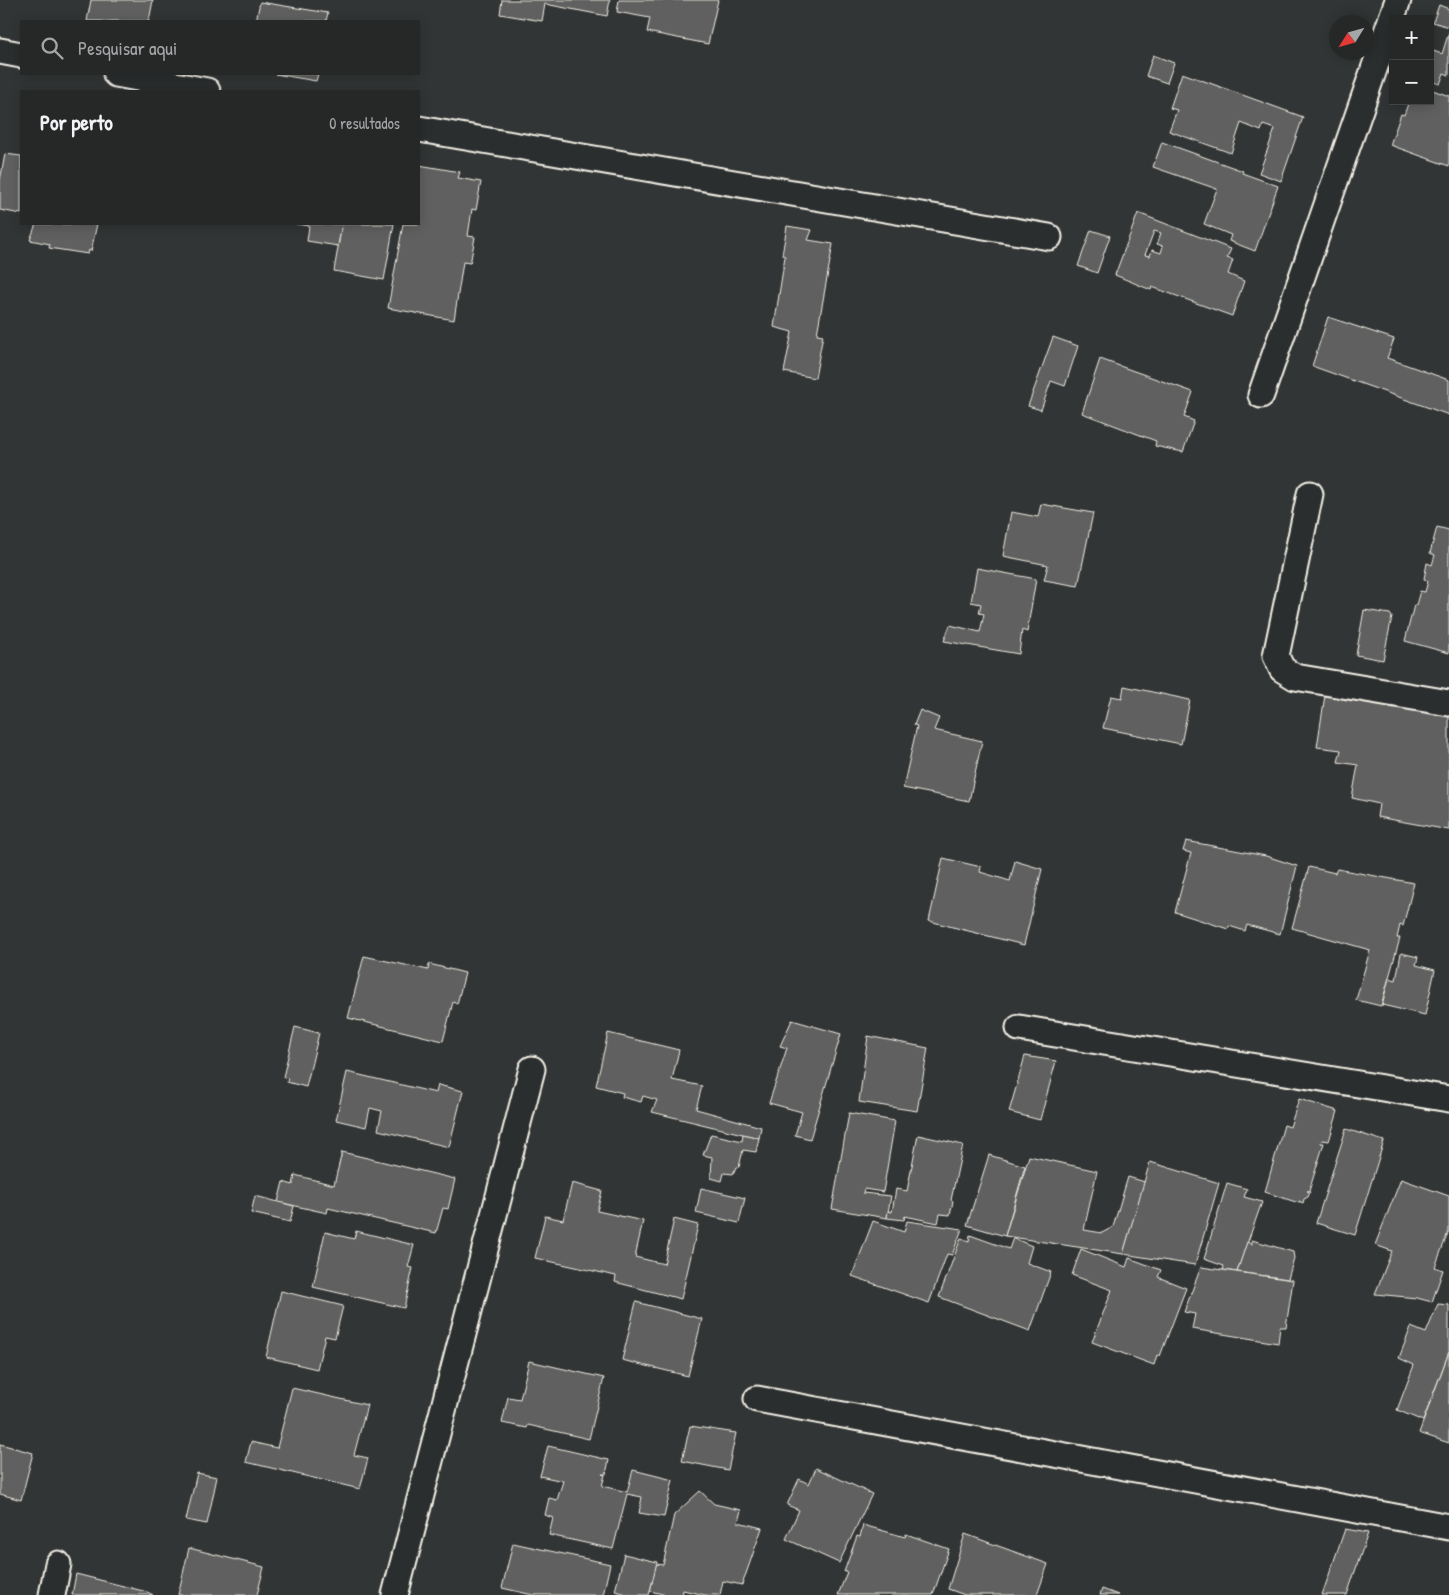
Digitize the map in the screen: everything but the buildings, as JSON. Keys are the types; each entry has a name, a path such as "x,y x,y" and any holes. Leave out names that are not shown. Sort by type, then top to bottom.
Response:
{"street":[{"path":"1261,395 1398,0"},
{"path":"0,51 20,56"},
{"path":"121,75 202,90"},
{"path":"420,129 1049,237"},
{"path":"1310,494 1276,656 1282,669 1295,677 1449,703"},
{"path":"1020,1028 1449,1099"},
{"path":"395,1595 532,1069"},
{"path":"757,1399 1449,1527"},
{"path":"52,1595 58,1564"}]}
